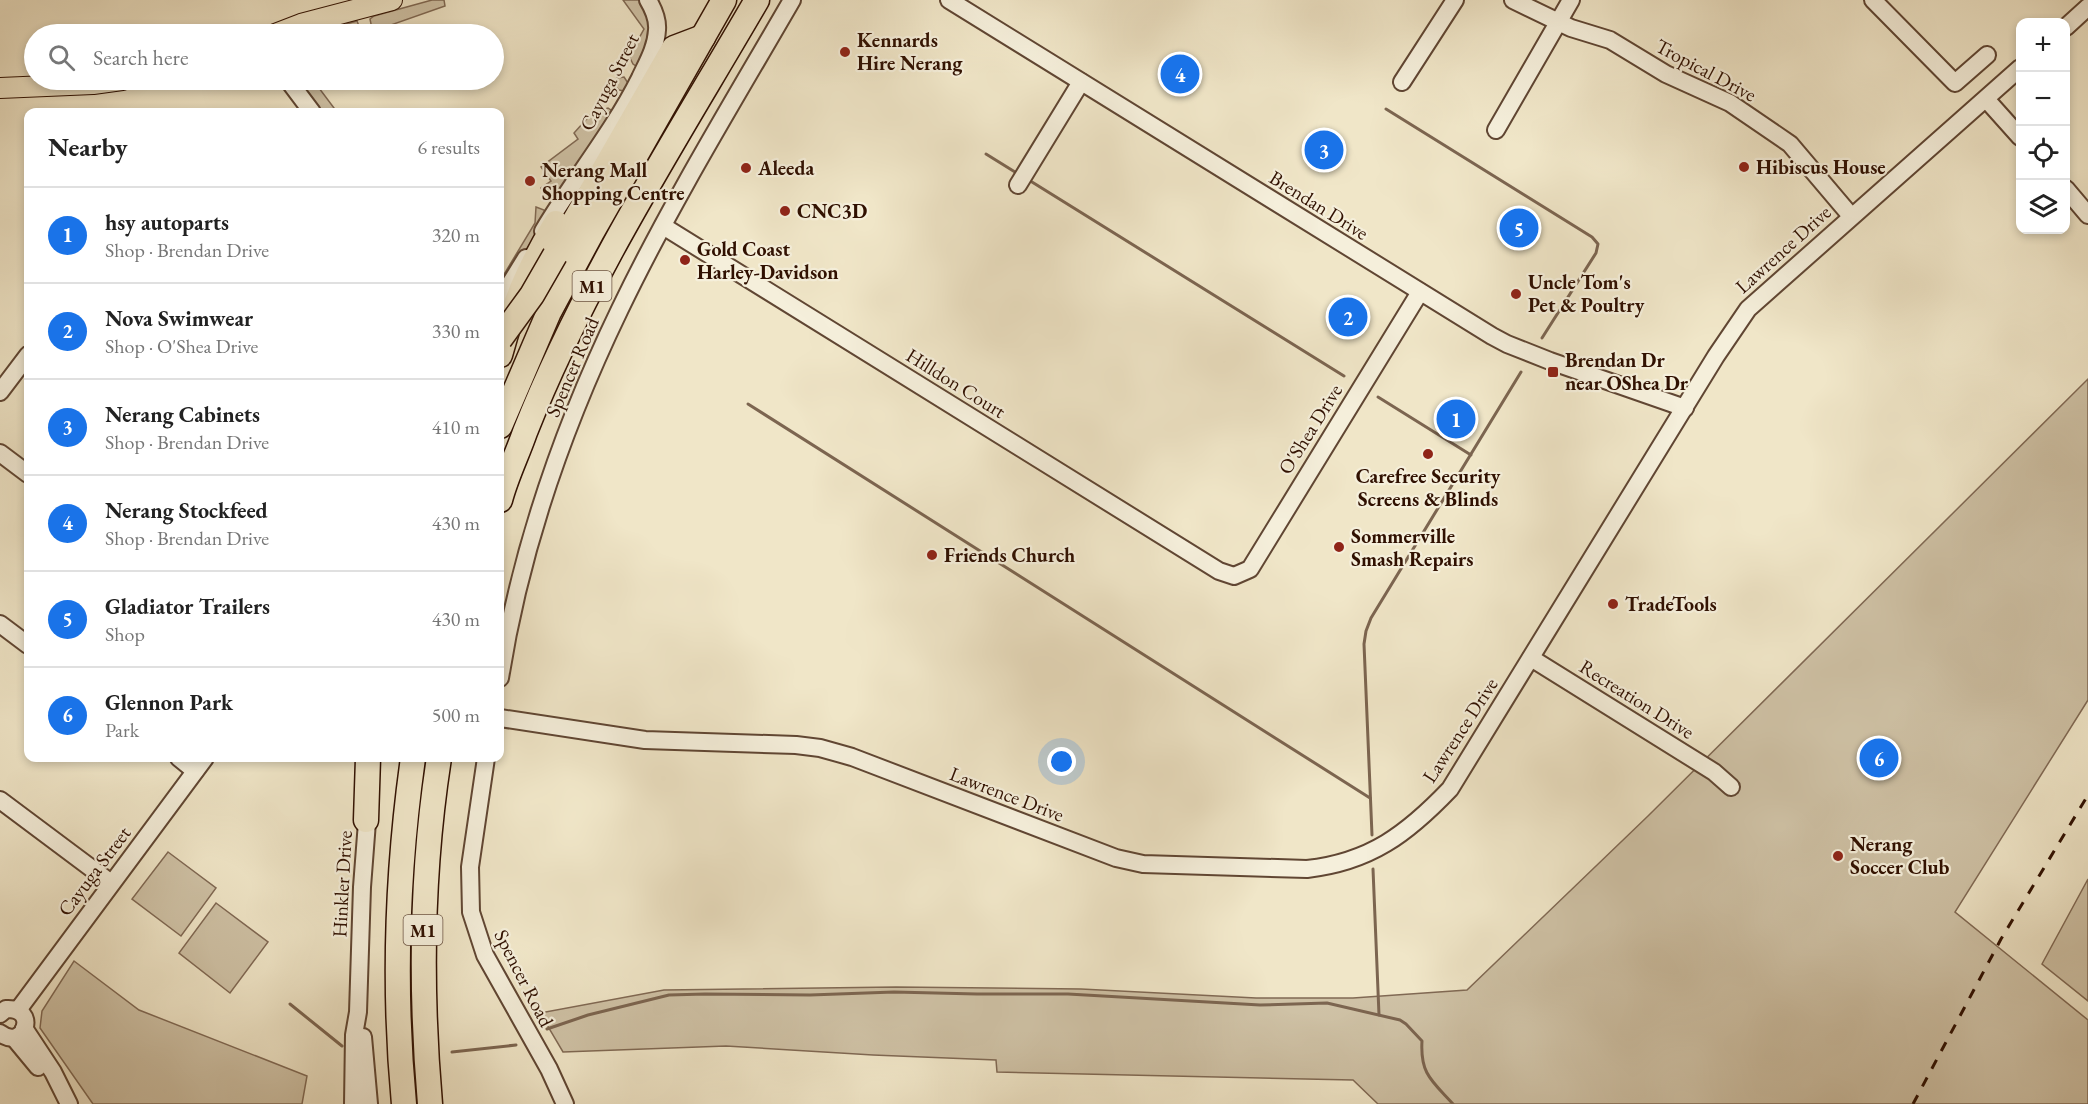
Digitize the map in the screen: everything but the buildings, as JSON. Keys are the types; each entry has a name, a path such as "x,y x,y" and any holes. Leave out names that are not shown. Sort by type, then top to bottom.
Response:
{"highway":[{"name":"M1","path":"504,417 549,312 724,0"},
{"name":"M1","path":"504,490 558,355 617,239 758,0"},
{"path":"504,334 532,295 674,48 703,37"},
{"path":"504,341 528,272 597,150"},
{"path":"366,820 368,762"},
{"name":"M1","path":"404,1104 399,1035 398,925 406,814 412,762"},
{"name":"M1","path":"430,1104 426,1056 423,942 429,835 439,762"}],"main road":[{"path":"301,24 392,0"},
{"path":"331,24 405,0"},
{"path":"0,88 24,87"}],"street":[{"name":"Cayuga Street","path":"504,294 626,104 654,48 657,26 655,13 648,0"},
{"name":"Spencer Road","path":"504,652 510,614 535,530 560,453 600,351 663,226 792,0"},
{"name":"Brendan Drive","path":"949,0 1492,336 1550,361 1685,408"},
{"path":"1402,82 1455,0"},
{"name":"Tropical Drive","path":"1513,0 1571,28 1610,40 1665,74 1738,109 1790,144 1851,216"},
{"path":"1496,130 1571,0"},
{"path":"1874,0 1955,83 1987,55"},
{"path":"2070,24 2088,7"},
{"path":"2070,27 2088,20"},
{"name":"Lawrence Drive","path":"504,719 636,739 796,745 820,748 852,757 1116,858 1143,864 1307,869 1356,858 1387,844 1417,823 1450,789 1748,309 2016,72"},
{"path":"1018,185 1081,82"},
{"path":"296,90 309,108"},
{"path":"1986,99 2016,133"},
{"path":"2070,194 2088,215"},
{"name":"Hilldon Court","path":"663,226 1228,575"},
{"name":"O'Shea Drive","path":"1228,575 1234,576 1250,569 1420,292"},
{"path":"0,392 24,360"},
{"path":"0,453 24,471"},
{"path":"0,624 24,642"},
{"name":"Recreation Drive","path":"1531,658 1726,782"},
{"name":"Hinkler Drive","path":"352,1104 366,820 373,762"},
{"name":"Spencer Road","path":"485,762 470,867 471,912 485,956 549,1069 565,1104"},
{"name":"Cayuga Street","path":"18,1010 200,764"},
{"path":"0,800 111,883"},
{"path":"0,1014 6,1009 18,1010 26,1020 8,1033 33,1060 53,1090 67,1104"},
{"name":"Hinkler Drive","path":"358,1012 363,1035 369,1104"}],"shaded area":[{"path":"432,0 444,0 445,6 394,24 371,24 370,19"},
{"path":"623,0 641,0 649,17 650,33 636,66 629,56 644,29"},
{"path":"624,77 628,83 624,91 619,90 613,84 617,78"},
{"path":"306,90 320,90 334,108 320,108"},
{"path":"608,108 614,112 559,198 551,200 545,196 541,188 551,181 541,167 578,139 574,133 592,113"},
{"path":"536,207 544,210 547,217 504,286 504,274 535,223"},
{"path":"2088,379 2088,700 1955,912 2088,1020 2088,1104 1378,1104 1353,1080 997,1072 996,1060 726,1046 563,1052 540,1013 664,990 896,987 1081,989 1256,998 1353,998 1467,990 1648,816"},
{"path":"168,852 216,888 181,936 132,899"},
{"path":"2088,879 2088,1001 2042,964"},
{"path":"216,903 268,942 230,993 179,953"},
{"path":"74,961 139,1010 307,1076 302,1104 93,1104 40,1028 42,1011"}],"waterway":[{"path":"1386,109 1592,237 1598,244 1596,253 1542,338"},
{"path":"986,154 1015,172"},
{"path":"1032,182 1344,376"},
{"path":"1372,835 1364,644 1366,631 1371,618 1521,372"},
{"path":"1378,397 1471,455"},
{"path":"748,404 1370,798"},
{"path":"1373,869 1379,1015"},
{"path":"547,1029 588,1015 669,995 810,995 894,992 1068,994 1260,1005 1327,1003 1400,1020 1406,1024 1422,1041 1423,1062 1429,1076 1453,1104"},
{"path":"290,1004 342,1046"},
{"path":"452,1052 516,1045"}],"railway":[{"path":"1913,1104 2001,939 2088,795"}],"place":[{"name":"Kennards Hire Nerang","path":"845,52"},
{"name":"Nerang Stockfeed","path":"1180,74"},
{"name":"Nerang Cabinets","path":"1324,150"},
{"name":"Hibiscus House","path":"1744,167"},
{"name":"Aleeda","path":"746,168"},
{"name":"Nerang Mall Shopping Centre","path":"530,181"},
{"name":"CNC3D","path":"785,211"},
{"name":"Gladiator Trailers","path":"1519,228"},
{"name":"Gold Coast Harley-Davidson","path":"685,260"},
{"name":"Uncle Tom's Pet & Poultry","path":"1516,294"},
{"name":"Nova Swimwear","path":"1348,317"},
{"name":"Brendan Dr near OShea Dr","path":"1553,372"},
{"name":"hsy autoparts","path":"1456,419"},
{"name":"Carefree Security Screens & Blinds","path":"1428,454"},
{"name":"Sommerville Smash Repairs","path":"1339,547"},
{"name":"Friends Church","path":"932,555"},
{"name":"TradeTools","path":"1613,604"},
{"name":"Glennon Park","path":"1879,758"},
{"name":"Nerang Soccer Club","path":"1838,856"}]}
